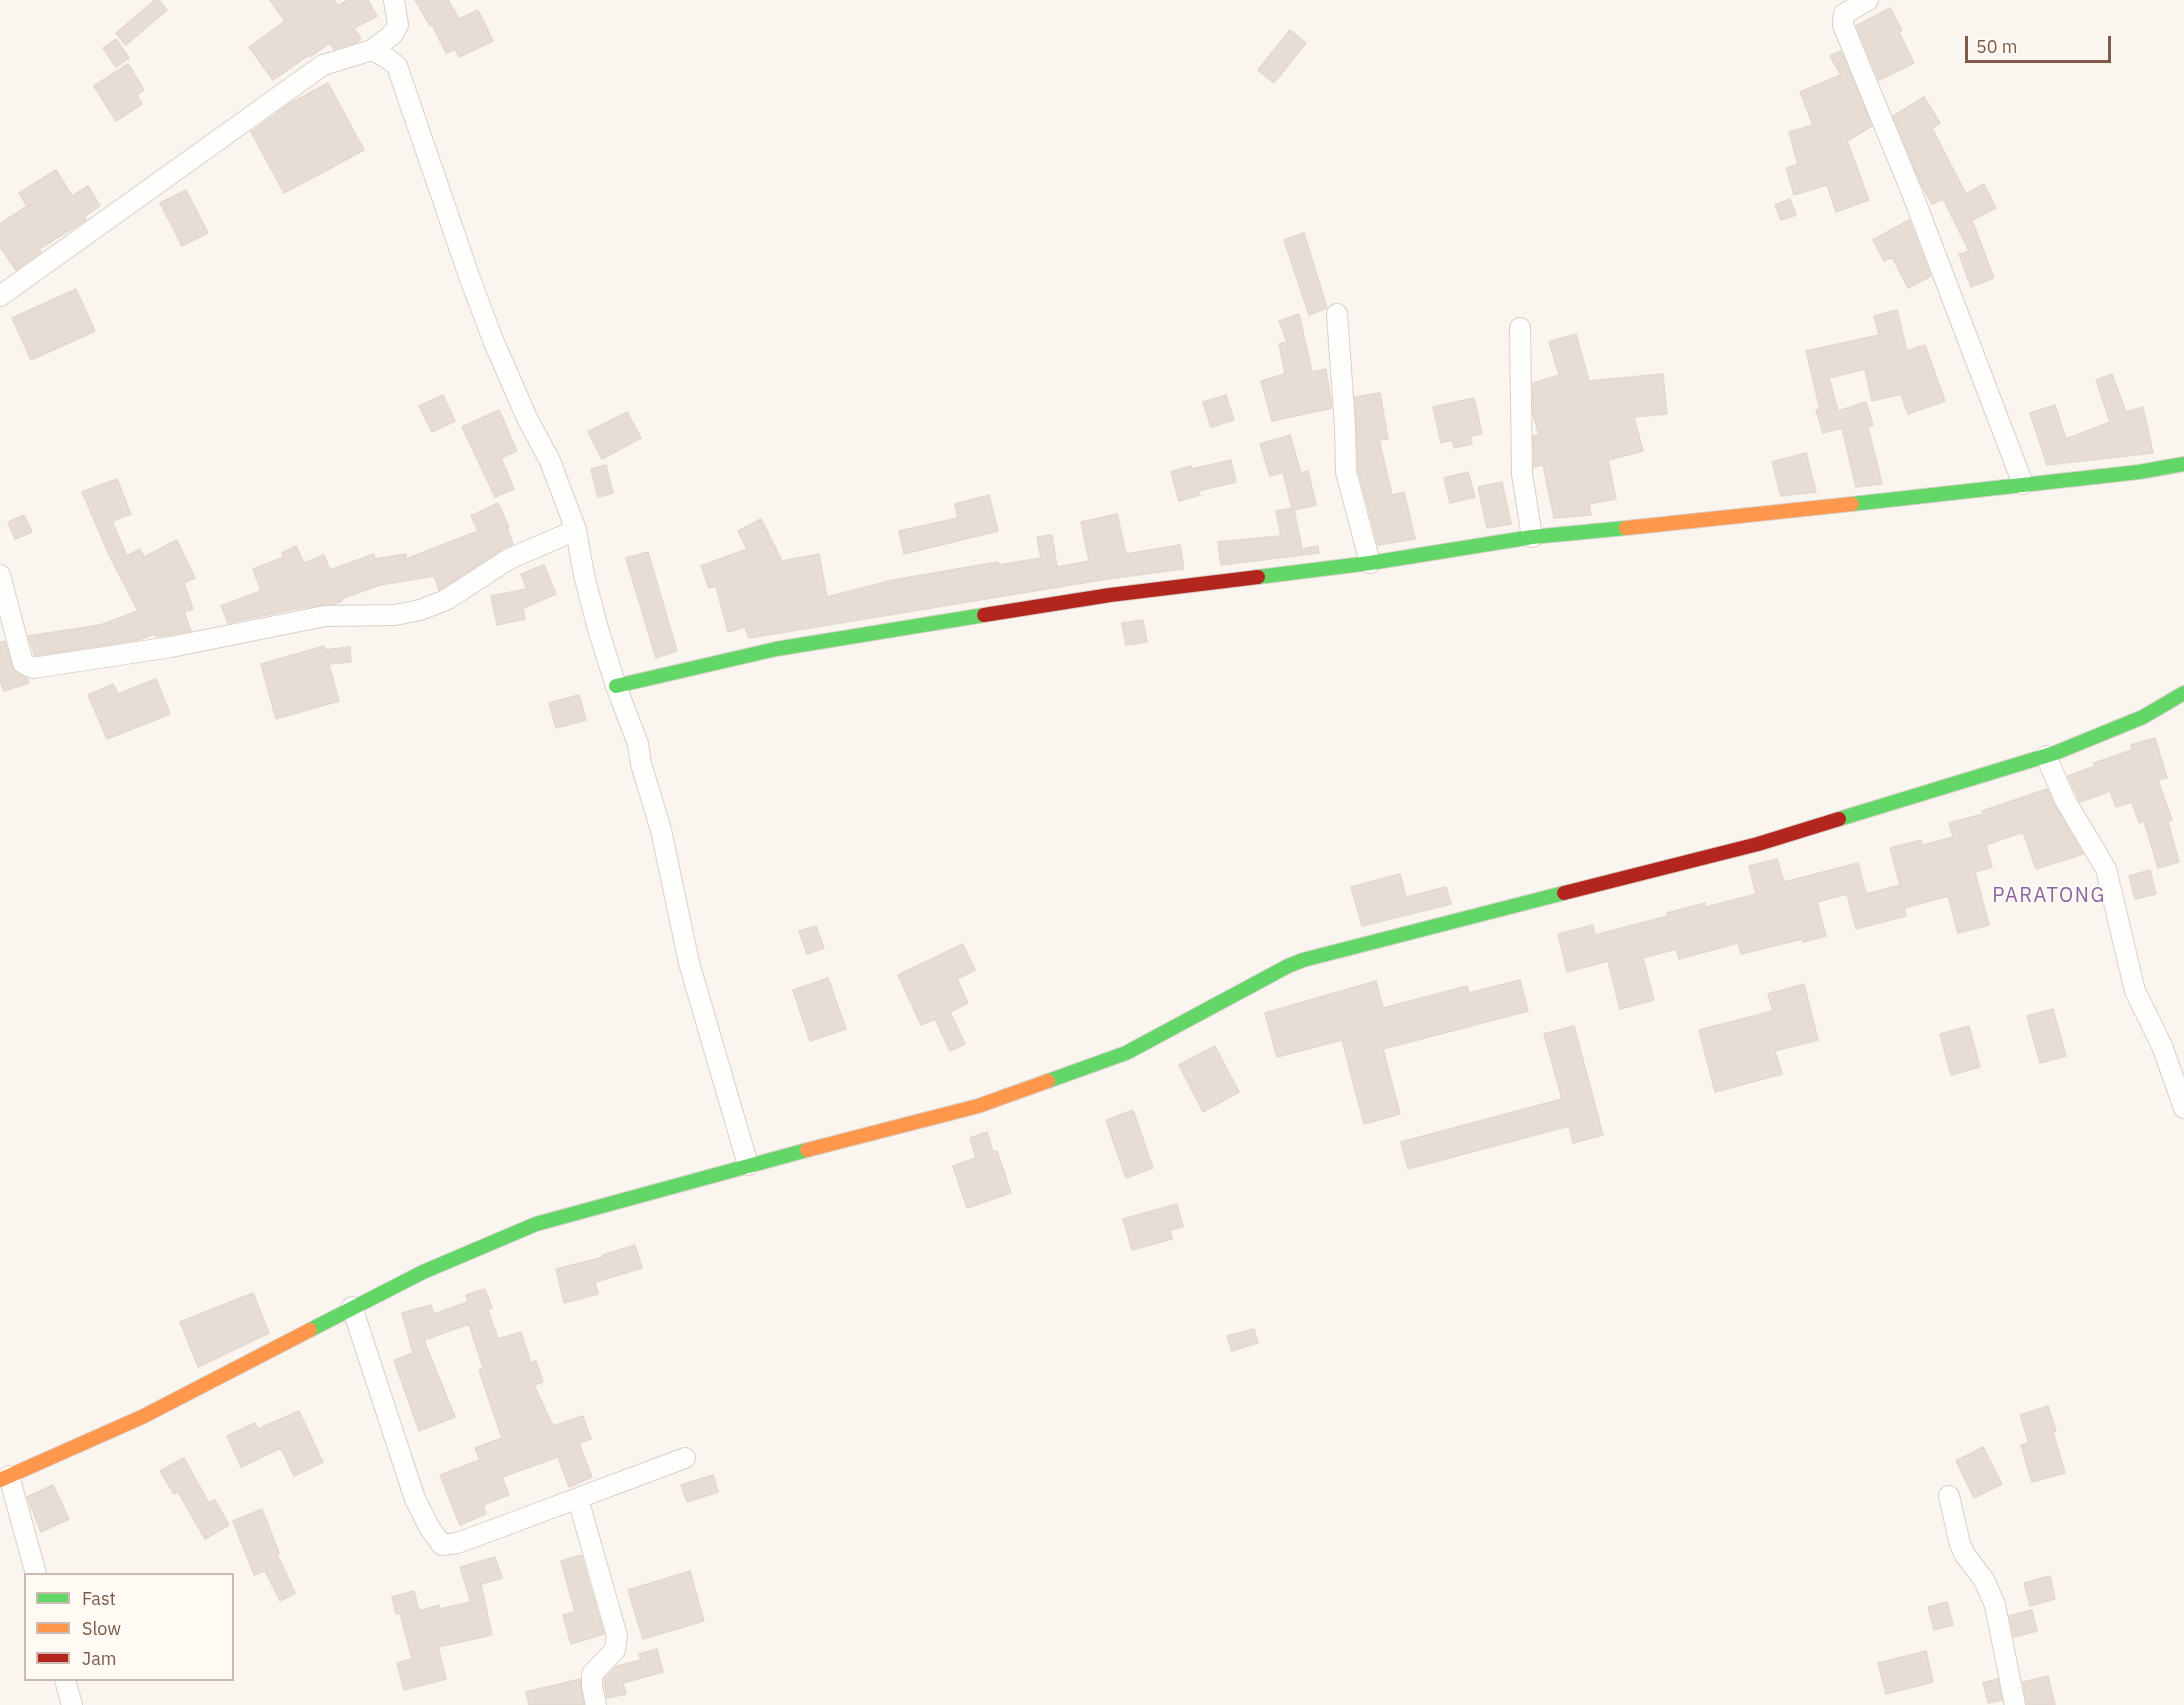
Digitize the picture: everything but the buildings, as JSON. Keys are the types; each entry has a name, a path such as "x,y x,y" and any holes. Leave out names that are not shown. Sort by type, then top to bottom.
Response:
{"street":[{"path":"0,296 323,65 372,50 393,34 398,25 394,0"},
{"path":"1868,0 1844,14 1843,24 1912,193 2023,484"},
{"path":"372,50 396,66 493,340 527,418 550,461 576,530 584,575 615,686 640,754 661,830 689,963 748,1165"},
{"path":"1337,314 1346,472 1370,563"},
{"path":"1520,328 1522,474 1532,537"},
{"path":"615,686 776,649 1110,595 1370,563 1532,537 1723,519 2139,472 2184,464"},
{"path":"0,575 23,663 33,668 171,647 325,616 395,615 414,612 446,600 509,559 576,530"},
{"path":"35,1573 4,1478 142,1417 352,1307 473,1249 536,1224 748,1165 978,1106 1126,1053 1303,960 1758,844 2046,756 2123,725 2184,693"},
{"path":"2046,756 2065,800 2106,869 2135,991 2162,1046 2184,1108"},
{"path":"352,1307 415,1499 429,1527 442,1545 465,1540 686,1458"},
{"path":"1949,1496 1962,1549 1991,1593 1995,1605 2015,1705"},
{"path":"578,1498 617,1636 615,1650 592,1674 596,1705"},
{"path":"65,1681 72,1705"}],"traffic: fast":[{"path":"1852,504 2139,472 2184,464"},
{"path":"1258,577 1370,563 1532,537 1626,528"},
{"path":"616,686 776,649 984,615"},
{"path":"1839,819 2055,753 2143,717 2184,693"},
{"path":"1048,1081 1126,1053 1303,960 1564,893"},
{"path":"310,1330 423,1272 536,1224 807,1150"}],"traffic: slow":[{"path":"1626,528 1852,504"},
{"path":"807,1150 978,1106 1048,1081"},
{"path":"0,1480 142,1417 310,1330"}],"traffic: jam":[{"path":"984,615 1110,595 1258,577"},
{"path":"1564,893 1758,844 1839,819"}],"district":[{"name":"PARATONG","path":"2049,896"}]}
